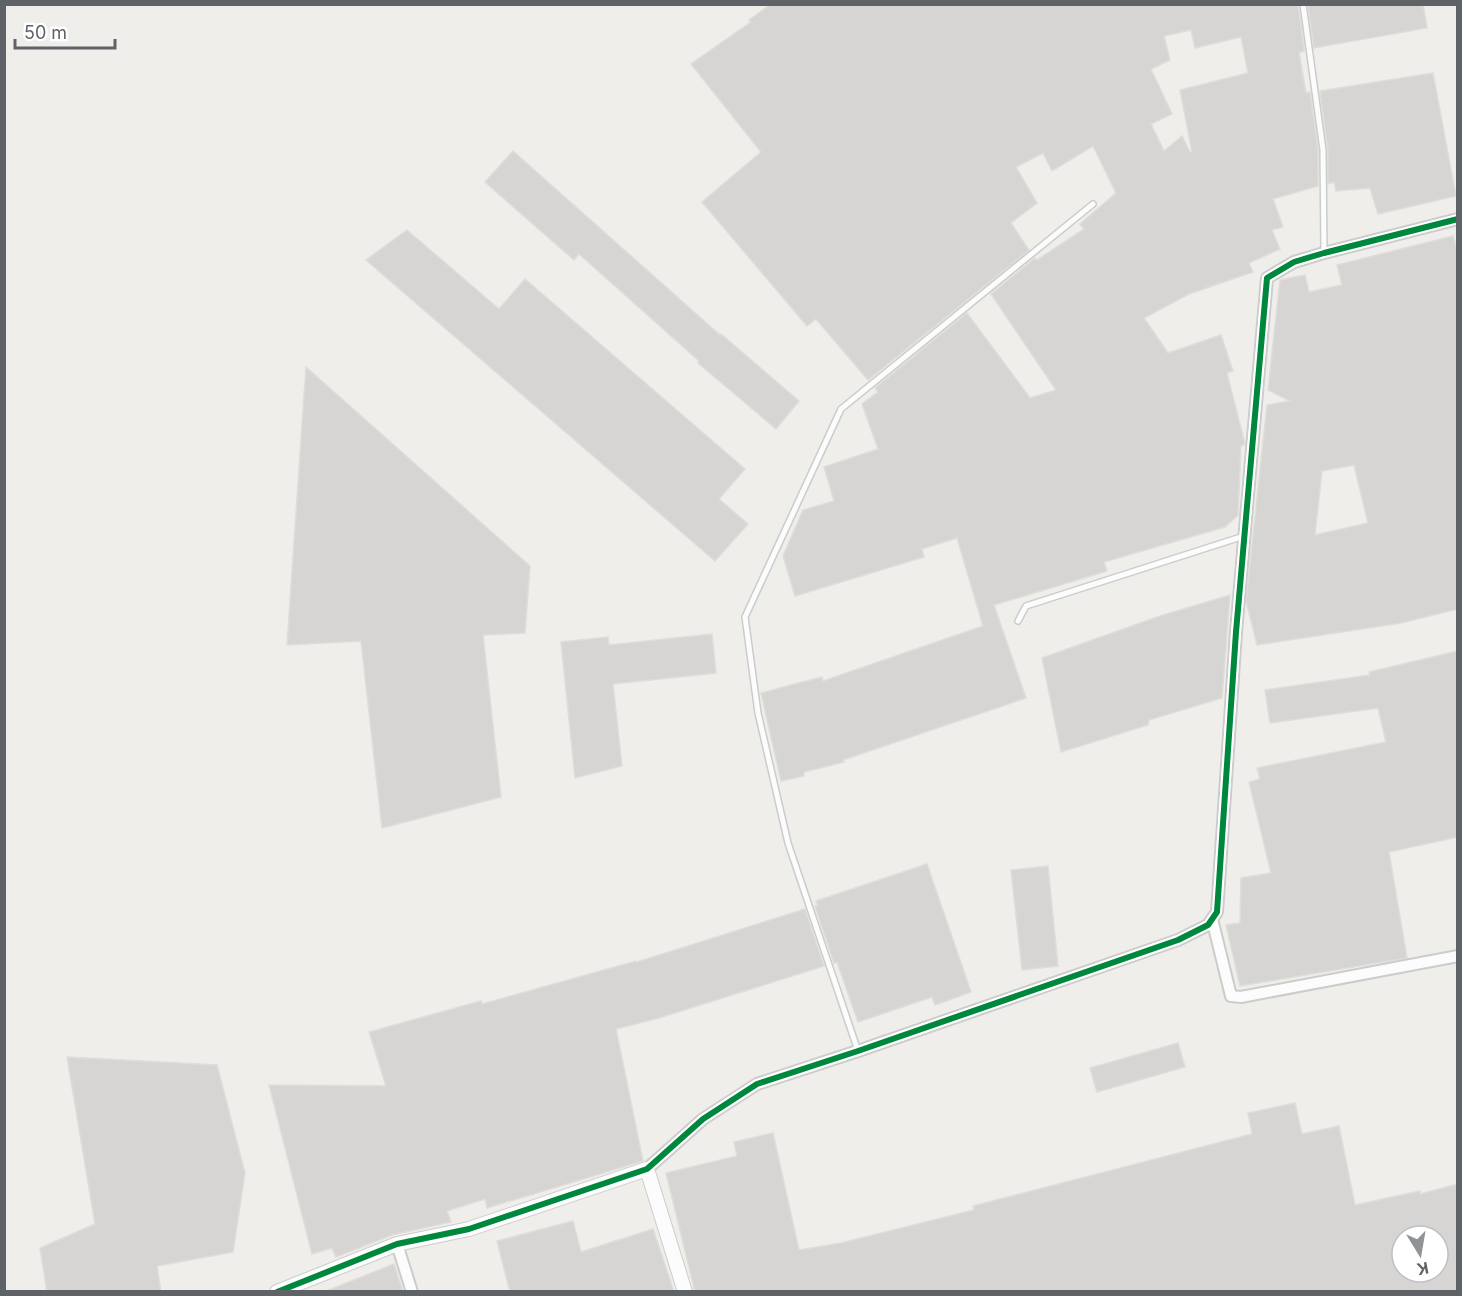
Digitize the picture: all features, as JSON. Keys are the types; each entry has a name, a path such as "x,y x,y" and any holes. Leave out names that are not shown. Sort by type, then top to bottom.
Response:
{"street":[{"path":"277,1292 397,1244 469,1229 647,1169 703,1119 757,1084 858,1052 1178,940 1208,926 1217,912 1244,536 1267,278 1294,262 1458,219"},
{"path":"1212,919 1231,996 1241,997 1458,956"},
{"path":"647,1169 685,1292"},
{"path":"397,1244 412,1292"}],"lane":[{"path":"1303,4 1323,150 1324,253"},
{"path":"858,1052 788,843 758,713 745,617 841,409 1093,204"},
{"path":"1017,621 1026,606 1244,536"}],"building":[{"path":"771,4 1298,4 1304,49 1299,53 1306,93 1310,92 1318,150 1318,186 1273,199 1283,227 1272,230 1280,249 1249,263 1253,272 1189,294 1144,318 1168,353 1221,335 1233,371 1227,373 1245,444 1241,446 1238,515 1225,527 1104,562 1107,571 994,605 1026,698 843,760 844,762 804,772 804,776 781,781 761,693 822,677 823,681 983,626 957,538 922,549 924,557 795,596 783,556 803,510 834,501 824,467 878,449 862,404 878,392 875,388 967,313 1030,398 1056,390 991,294 1035,258 1037,260 1084,229 1080,224 1116,193 1093,146 1052,171 1043,153 1016,167 1037,203 1011,223 1029,250 868,380 816,319 807,326 702,202 761,152 691,64 751,22 749,20","holes":["1191,30 1195,48 1241,37 1248,73 1180,90 1192,152 1182,136 1164,151 1151,124 1172,114 1151,69 1170,60 1164,36"]},
{"path":"1308,4 1423,4 1427,28 1314,48"},
{"path":"1433,73 1456,196 1378,214 1370,188 1336,191 1334,182 1328,184 1328,150 1320,91"},
{"path":"513,151 720,335 799,401 776,429 698,363 699,361 579,254 574,260 485,182"},
{"path":"407,230 499,309 525,279 745,469 719,499 748,524 715,561 366,260"},
{"path":"1453,236 1458,254 1458,609 1401,623 1257,645 1246,601 1267,405 1290,401 1268,390 1280,280 1305,275 1309,292 1342,285 1337,265","holes":["1354,465 1368,523 1315,535 1322,471"]},
{"path":"306,367 530,566 525,633 483,635 501,797 382,828 361,641 287,645"},
{"path":"1230,595 1222,698 1149,720 1148,725 1061,752 1042,658 1157,617"},
{"path":"712,634 716,673 613,684 622,766 575,778 561,642 608,637 609,645"},
{"path":"1458,651 1458,837 1389,852 1407,958 1240,986 1226,925 1240,923 1241,878 1271,873 1249,782 1260,779 1257,768 1386,742 1378,708 1270,723 1265,690 1370,675 1369,672"},
{"path":"927,864 971,992 935,1005 932,997 858,1022 837,962 834,963 815,906 818,905 816,901"},
{"path":"1048,866 1058,966 1022,970 1011,870"},
{"path":"805,909 824,966 659,1018 616,1029 643,1161 487,1208 485,1199 447,1211 451,1222 392,1235 336,1257 332,1248 312,1254 269,1085 386,1086 369,1032 637,962"},
{"path":"1178,1043 1185,1067 1097,1092 1090,1068"},
{"path":"67,1057 217,1065 245,1173 233,1252 157,1266 161,1292 47,1292 40,1248 95,1224"},
{"path":"1295,1103 1302,1134 1339,1126 1355,1205 1420,1191 1420,1194 1458,1184 1458,1292 695,1292 666,1173 737,1156 734,1142 773,1133 799,1250 841,1243 974,1210 973,1206 1252,1134 1248,1113"},
{"path":"573,1221 581,1252 653,1229 674,1292 510,1292 497,1241"},
{"path":"394,1264 403,1292 326,1292 326,1291"}],"cycle path":[{"path":"277,1292 397,1244 469,1229 647,1169 703,1119 757,1084 1178,940 1208,925 1217,912 1236,632 1267,278 1294,262 1458,219"}]}
